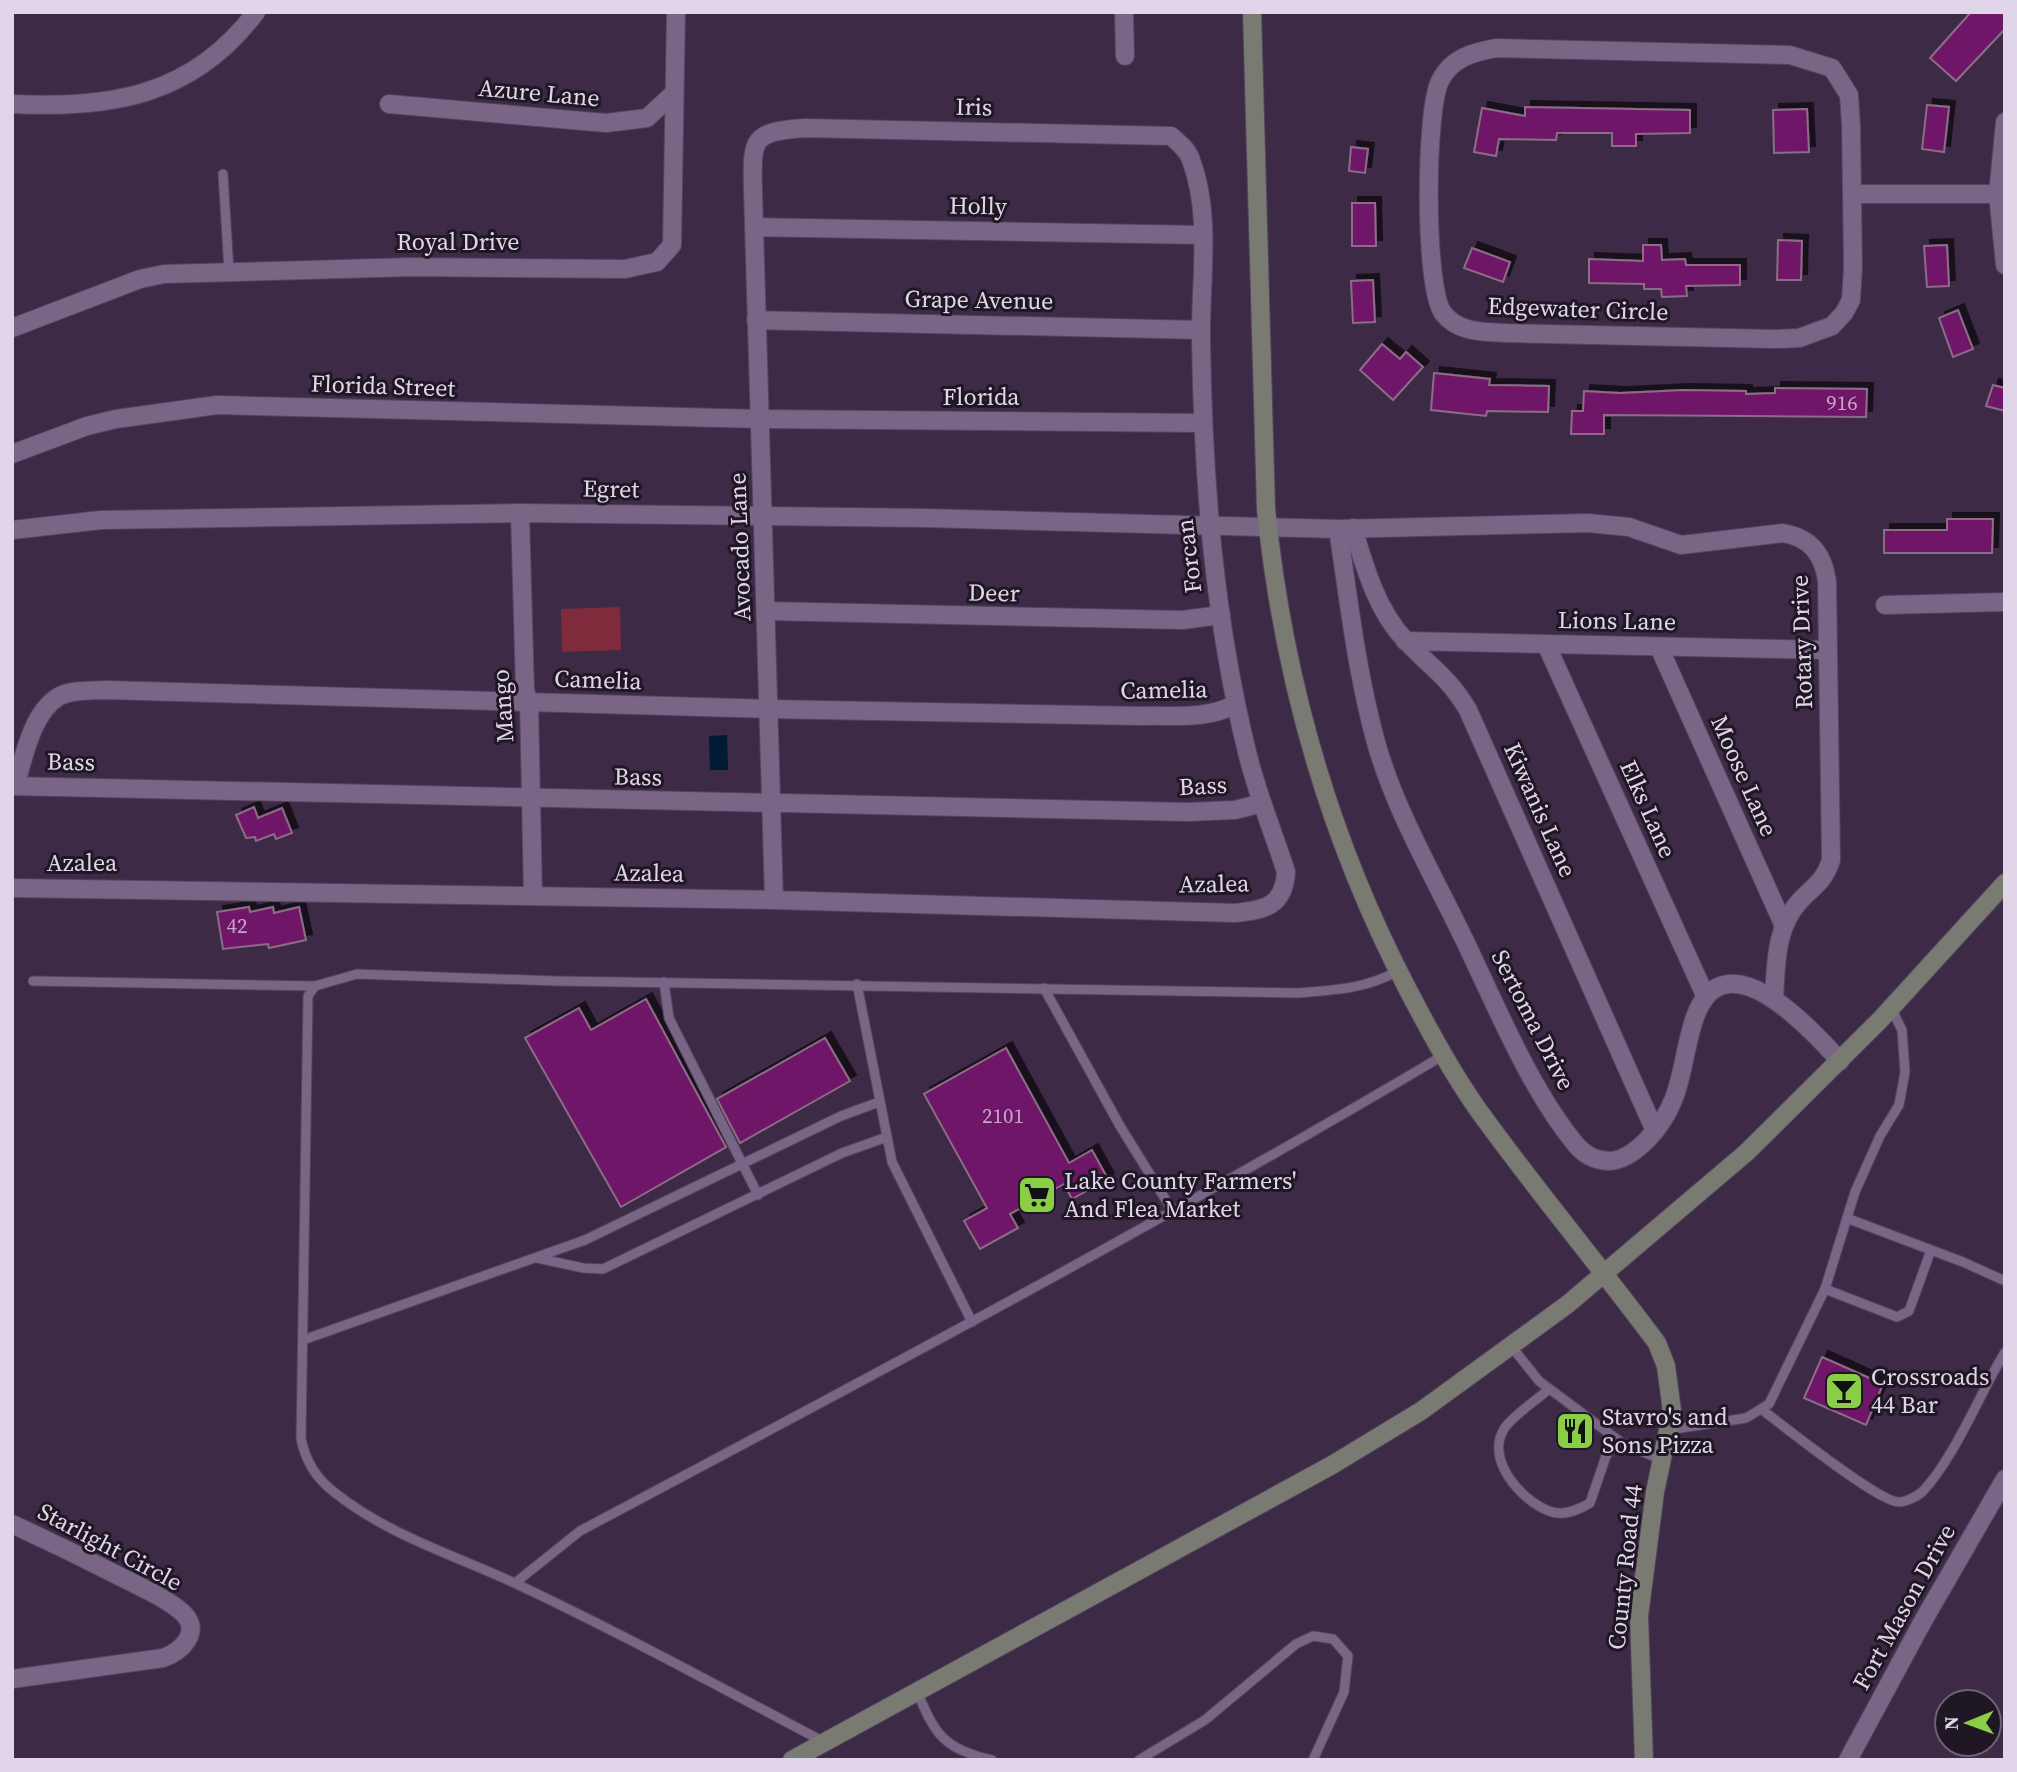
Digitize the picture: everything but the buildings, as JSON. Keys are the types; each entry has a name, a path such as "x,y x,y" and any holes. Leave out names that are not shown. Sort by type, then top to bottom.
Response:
{"main road":[{"name":"County Road 44","path":"1252,12 1268,527 1283,635 1314,763 1343,849 1398,971 1444,1055 1479,1110 1657,1343 1666,1366 1672,1394 1640,1616 1644,1760"},
{"path":"792,1760 1332,1465 1421,1411 1511,1346 1605,1274 1746,1152 1891,1008 2005,883"}],"street":[{"path":"12,104 76,105 147,94 196,69 225,47 256,12"},
{"name":"Royal Drive","path":"12,328 140,279 164,274 412,267 625,269 657,262 672,245 676,12"},
{"path":"1124,12 1125,56"},
{"name":"Edgewater Circle","path":"1497,48 1790,55 1813,60 1832,68 1841,78 1849,95 1852,194 1851,300 1838,319 1820,332 1775,340 1471,330 1444,314 1433,283 1429,193 1433,99 1448,69 1469,55 1497,48"},
{"name":"Azure Lane","path":"389,104 606,124 647,118 674,93"},
{"path":"2005,122 1998,194 2005,265"},
{"name":"Iris","path":"753,192 754,148 757,140 773,130 806,128 1161,134 1182,145 1191,158 1199,200"},
{"name":"Avocado Lane","path":"753,192 774,900"},
{"path":"1852,194 1998,194"},
{"name":"Forcan","path":"1199,200 1202,234 1202,423 1210,526 1236,704 1262,803 1286,872 1281,897"},
{"name":"Holly","path":"754,227 1202,234"},
{"name":"Grape Avenue","path":"756,320 1201,330"},
{"name":"Florida Street","path":"12,454 87,426 116,419 217,405 760,419"},
{"name":"Florida","path":"760,419 1202,423"},
{"name":"Egret","path":"12,530 101,520 520,513 1268,527"},
{"name":"Mango","path":"520,513 525,690 529,702 533,896"},
{"name":"Rotary Drive","path":"1268,527 1346,529 1588,523 1629,527 1681,545 1783,533 1798,536 1810,543 1825,566 1831,860 1826,878 1798,903 1784,926 1777,951 1774,998"},
{"name":"Kiwanis Lane","path":"1346,529 1379,603 1405,641 1438,669 1468,709 1656,1131"},
{"name":"Sertoma Drive","path":"1346,529 1356,649 1378,749 1398,803 1515,1044 1559,1122 1589,1157 1612,1161 1625,1157 1656,1131 1681,1084 1695,1018 1705,995"},
{"path":"1885,605 2005,602"},
{"name":"Deer","path":"767,611 1142,620 1182,620 1221,615"},
{"name":"Lions Lane","path":"1405,641 1828,650"},
{"name":"Elks Lane","path":"1546,644 1705,995"},
{"name":"Moose Lane","path":"1659,647 1784,926"},
{"name":"Camelia","path":"14,786 38,720 58,698 71,692 107,690 769,709 1190,715 1220,713 1236,704"},
{"name":"Bass","path":"14,786 1187,812 1236,810 1262,803"},
{"name":"Azalea","path":"12,888 774,900 1235,913 1252,911 1281,897"},
{"path":"1705,995 1721,987 1737,986 1774,998 1799,1017 1840,1060"},
{"name":"Fort Mason Drive","path":"1848,1760 1923,1621 2005,1479"},
{"name":"Starlight Circle","path":"12,1524 156,1595 185,1615 190,1636 184,1647 163,1658 12,1679"}],"lane":[{"path":"223,174 229,271"},
{"path":"33,981 315,986 357,974 1298,993 1352,989 1374,984 1398,971"},
{"path":"664,982 669,1018 758,1195"},
{"path":"857,984 892,1162 972,1322"},
{"path":"315,986 308,996 301,1440 305,1458 313,1472 334,1492 404,1534 515,1583 824,1742"},
{"path":"1044,988 1119,1126 1172,1210"},
{"path":"1668,1430 1746,1418 1769,1404 1825,1289 1849,1219 1855,1192 1880,1136 1899,1105 1905,1072 1902,1030 1891,1008"},
{"path":"515,1583 580,1531 972,1322 1306,1137 1444,1055"},
{"path":"303,1340 585,1240 841,1116 879,1102"},
{"path":"535,1257 583,1268 603,1269 842,1153 887,1137"},
{"path":"1849,1219 2005,1281"},
{"path":"1825,1289 1897,1317 1909,1311 1931,1250"},
{"path":"1511,1346 1539,1381 1549,1389 1618,1440 1662,1460"},
{"path":"1761,1409 1888,1500 1901,1502 1921,1494 1941,1469 2005,1352"},
{"path":"1549,1389 1504,1429 1500,1447 1502,1463 1514,1487 1550,1512 1574,1512 1590,1503 1606,1456 1618,1440"},
{"path":"1139,1760 1205,1720 1296,1644 1313,1636 1333,1639 1348,1656 1344,1692 1313,1760"},
{"path":"917,1691 931,1726 945,1742 964,1754 992,1760"}],"shaded area":[{"path":"620,607 621,650 562,652 561,609"}],"water":[{"path":"727,735 728,770 710,770 709,736"}],"place":[{"name":"Lake County Farmers' And Flea Market","path":"1037,1195"},
{"name":"Crossroads 44 Bar","path":"1844,1391"},
{"name":"Stavro's and Sons Pizza","path":"1575,1431"}]}
